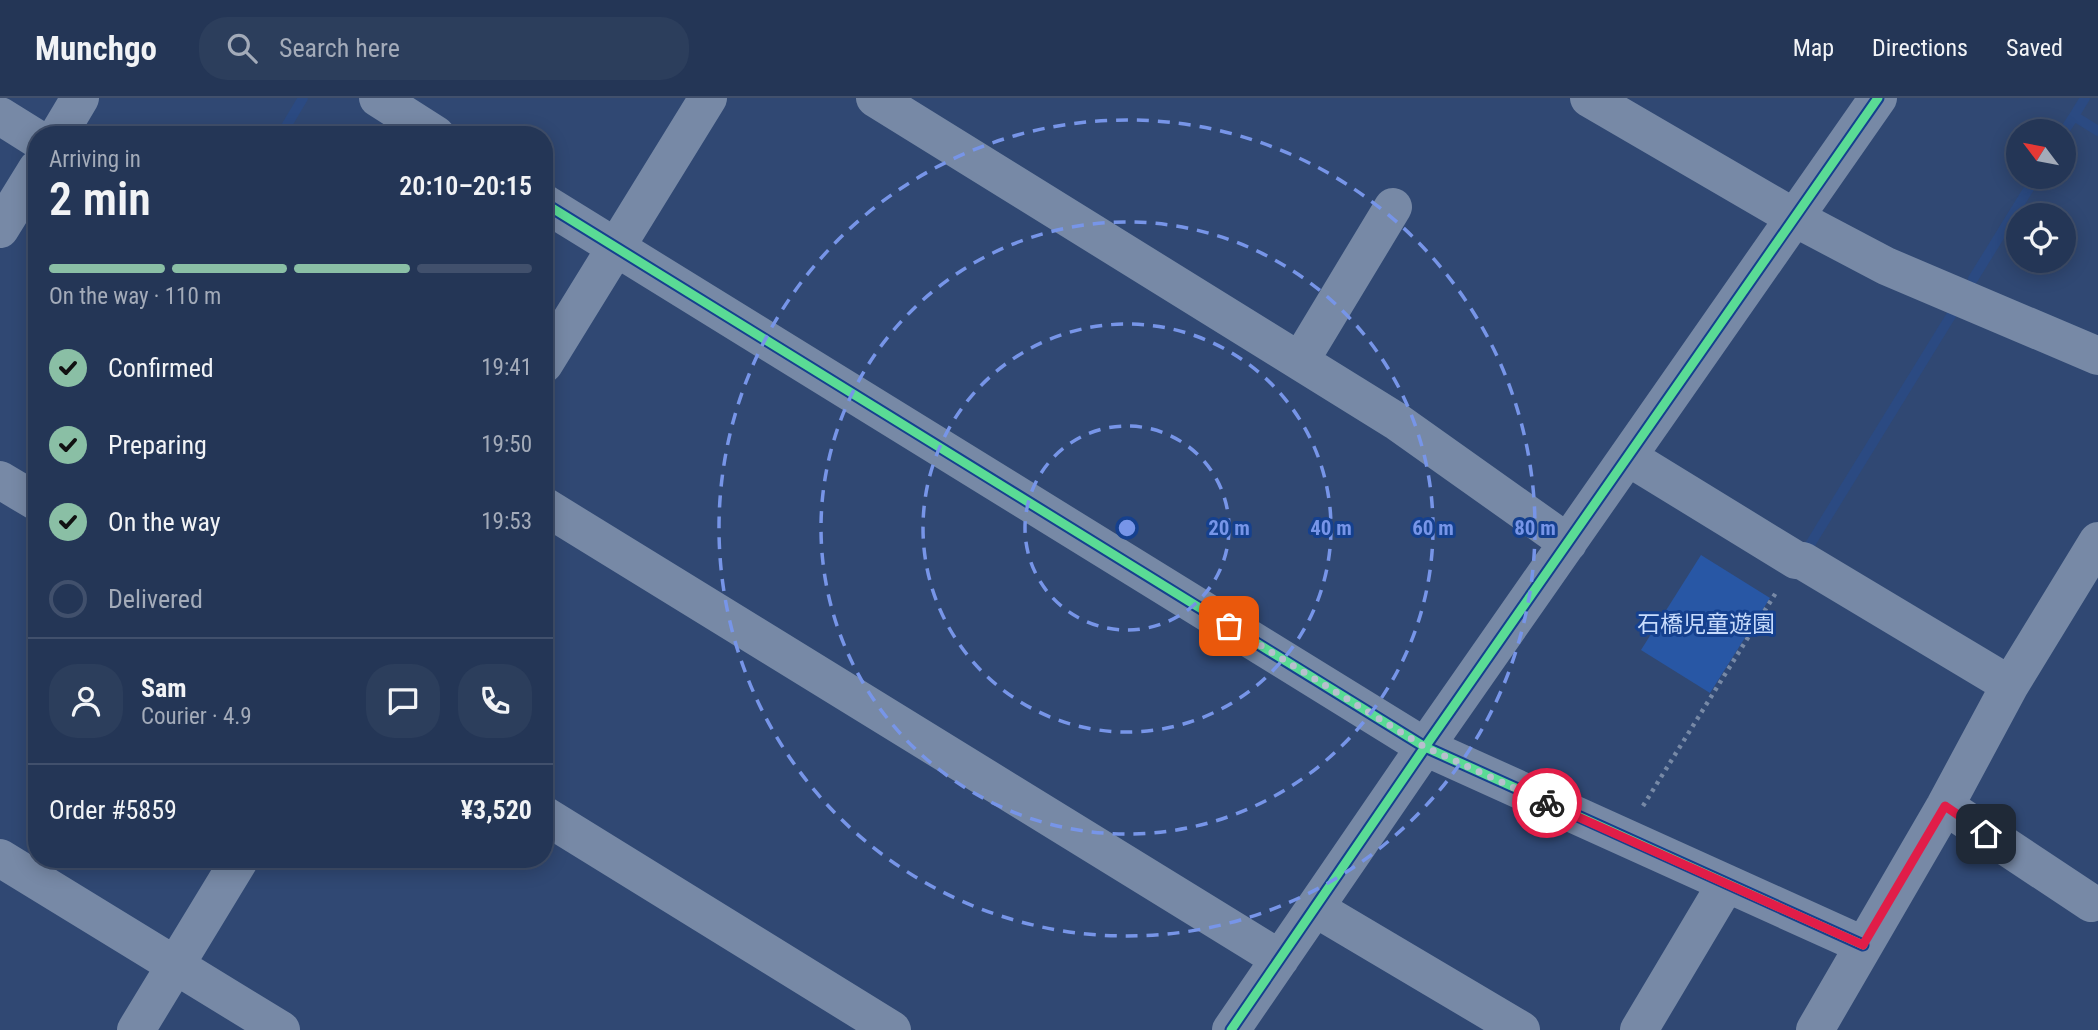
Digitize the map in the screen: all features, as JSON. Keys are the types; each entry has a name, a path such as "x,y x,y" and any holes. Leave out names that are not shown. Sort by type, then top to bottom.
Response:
{"street":[{"path":"63,126 80,98"},
{"path":"378,98 422,126"},
{"path":"553,350 708,98"},
{"path":"875,98 1396,421 1568,543"},
{"path":"1231,1030 1878,98"},
{"path":"1594,99 1795,218 1886,267 2093,343"},
{"path":"0,116 28,133"},
{"path":"0,229 28,191"},
{"path":"1300,361 1393,207"},
{"path":"553,208 1425,747 1863,945"},
{"path":"1628,457 1796,560 1803,561 2010,685"},
{"path":"0,480 28,497"},
{"path":"553,512 1280,959"},
{"path":"1815,1030 1945,806 2010,685 2098,541"},
{"path":"1945,806 2096,900"},
{"path":"553,821 892,1030"},
{"path":"0,858 281,1030"},
{"path":"136,1030 235,868"},
{"path":"1639,1030 1726,884"},
{"path":"1315,908 1521,1030"}],"path":[{"path":"1640,811 1796,560"}],"green space":[{"name":"石橋児童遊園","path":"1701,555 1770,598 1710,693 1641,650"}],"waterway":[{"path":"286,126 303,98"},
{"path":"2085,98 2074,116 2098,131"},
{"path":"1973,279 2029,189"},
{"path":"1806,551 1952,314"}],"cycle path":[{"path":"1231,1030 1878,98"},
{"path":"553,209 1425,747 1863,945"}],"way so far":[{"path":"1229,626 1425,747 1547,803"}],"route":[{"path":"1547,803 1863,945 1945,806 1986,834"}]}
